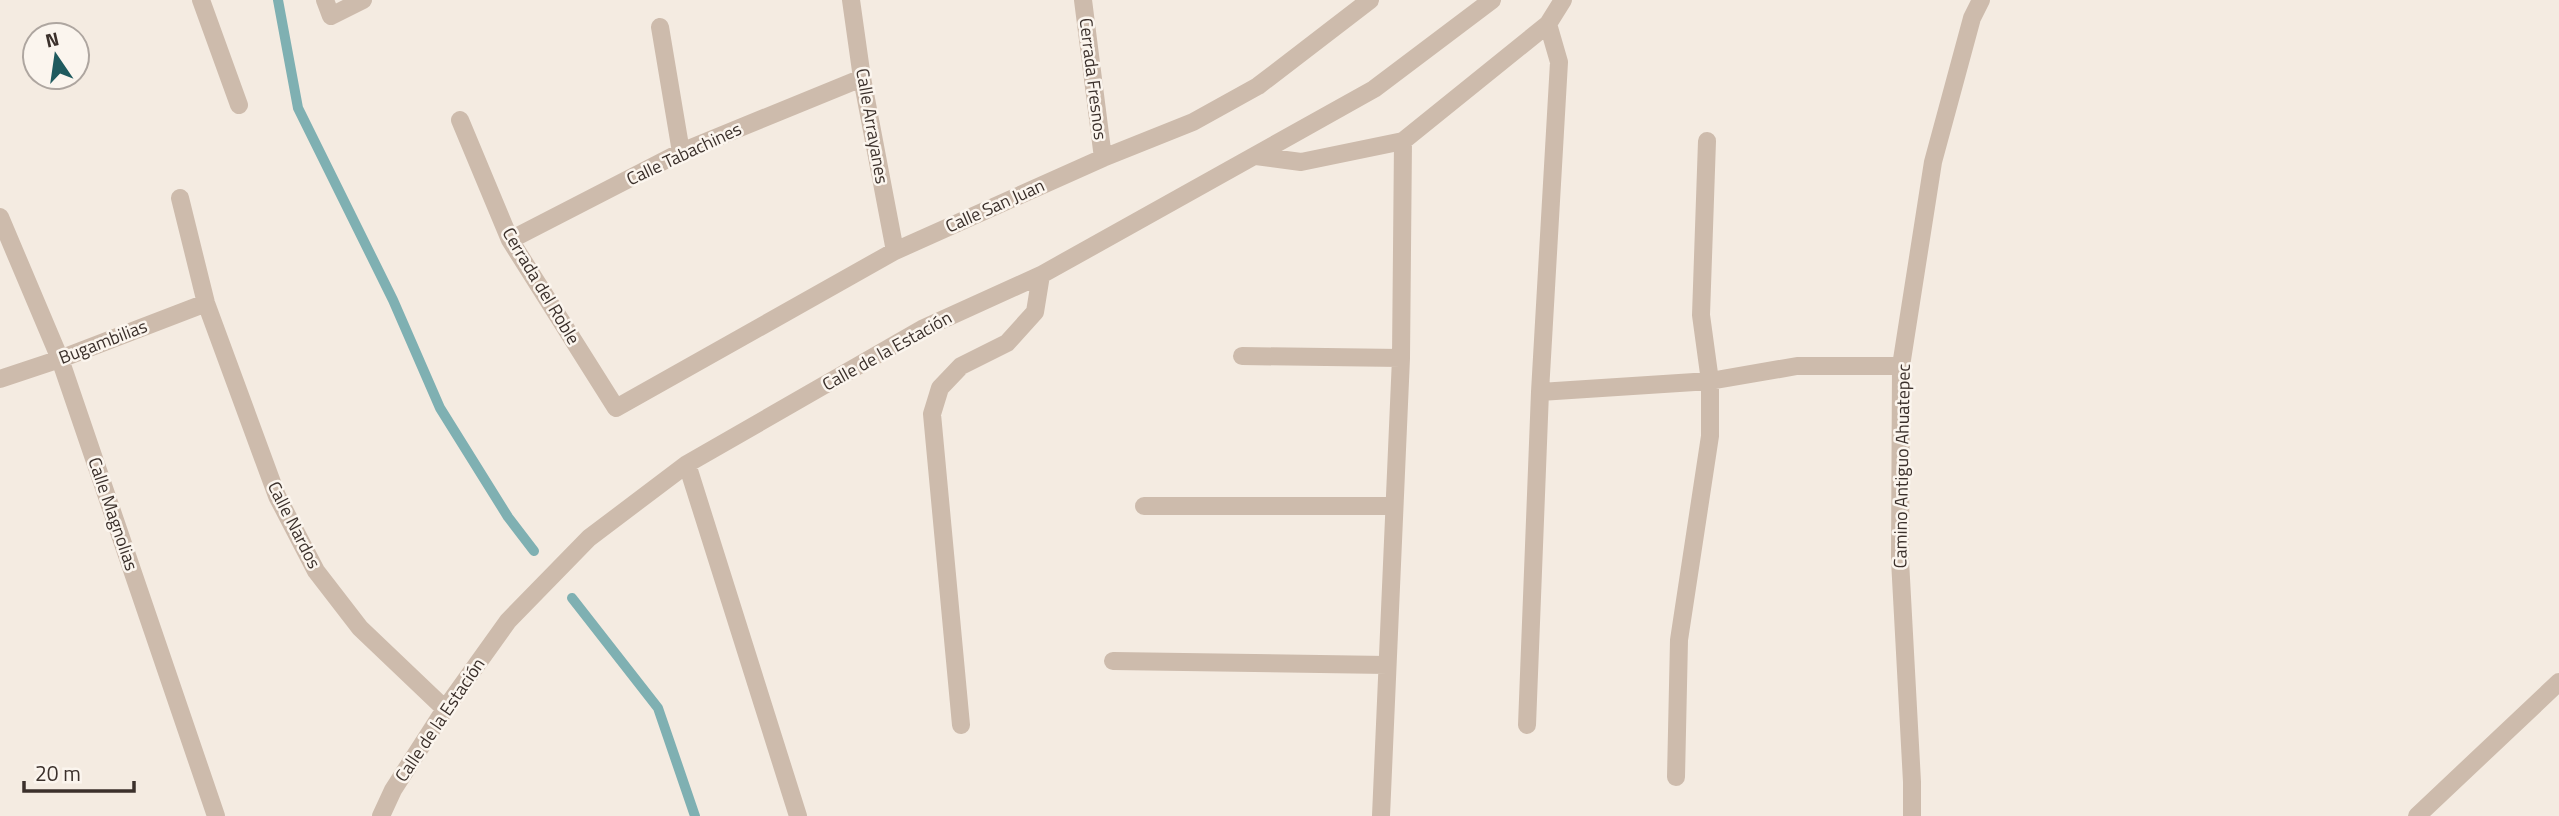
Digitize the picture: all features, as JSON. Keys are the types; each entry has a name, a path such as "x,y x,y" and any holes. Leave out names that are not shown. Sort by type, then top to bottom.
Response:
{"street":[{"path":"201,0 239,105"},
{"path":"328,8 363,0"},
{"name":"Calle Arrayanes","path":"851,0 862,78 895,251"},
{"name":"Cerrada Fresnos","path":"1083,0 1103,158"},
{"name":"Calle San Juan","path":"616,408 895,251 1103,158 1193,122 1258,86 1370,0"},
{"name":"Calle de la Estación","path":"381,816 393,790 445,709 508,621 584,542 687,464 922,329 1041,275 1374,89 1492,0"},
{"path":"1256,156 1301,162 1403,141 1548,24 1563,0"},
{"name":"Camino Antiguo Ahuatepec","path":"1912,816 1900,560 1901,366 1933,162 1972,18 1981,0"},
{"path":"1527,725 1540,392 1559,61 1548,24"},
{"path":"660,27 681,152"},
{"name":"Calle Tabachines","path":"510,240 681,152 862,78"},
{"name":"Cerrada del Roble","path":"460,120 510,240 616,408"},
{"path":"1381,816 1401,358 1403,141"},
{"path":"1676,777 1679,640 1710,436 1710,381 1701,314 1707,141"},
{"name":"Calle Nardos","path":"180,198 206,303 277,496 316,571 360,628 445,709"},
{"name":"Calle Magnolias","path":"0,217 61,359 216,816"},
{"path":"961,725 932,414 940,387 961,366 1007,343 1035,312 1041,275"},
{"name":"Bugambilias","path":"0,379 61,359 206,303"},
{"path":"1242,356 1401,358"},
{"path":"1540,392 1710,381 1797,366 1901,366"},
{"path":"687,464 798,816"},
{"path":"1144,506 1394,506"},
{"path":"1112,662 1387,666"},
{"path":"2417,816 2559,682"}],"waterway":[{"path":"278,0 298,108 393,300 440,408 508,517 534,551"},
{"path":"572,598 658,708 695,816"}]}
